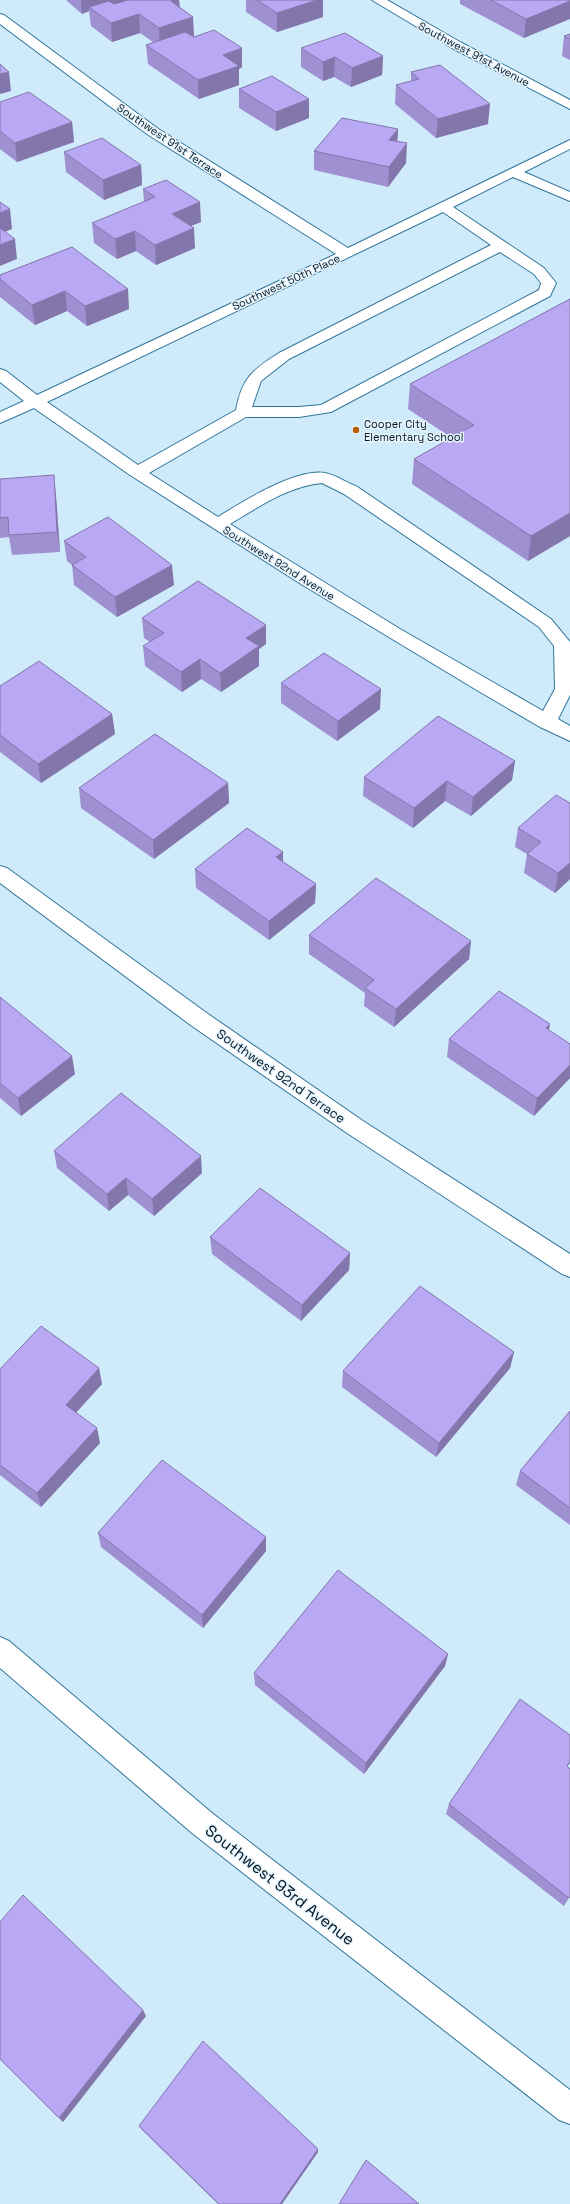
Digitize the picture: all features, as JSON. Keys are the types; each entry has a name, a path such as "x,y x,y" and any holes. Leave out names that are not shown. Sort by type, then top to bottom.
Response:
{"street":[{"name":"Southwest 91st Avenue","path":"378,0 456,45 570,105"},
{"name":"Southwest 91st Terrace","path":"0,18 152,131 347,254"},
{"name":"Southwest 50th Place","path":"0,418 347,254 570,144"},
{"path":"513,172 570,197"},
{"path":"138,472 243,412 298,412 326,409 545,293 549,283 539,271 444,207"},
{"path":"243,412 248,390 255,375 284,356 502,245"},
{"name":"Southwest 92nd Avenue","path":"0,374 34,401 138,472 218,524 411,645 570,734"},
{"path":"218,524 249,505 299,483 323,478 350,490 545,623 563,645 564,689 547,722"},
{"name":"Southwest 92nd Terrace","path":"0,873 200,1020 356,1128 570,1268"},
{"name":"Southwest 93rd Avenue","path":"0,1650 202,1823 570,2109"}],"building":[{"path":"128,0 176,0 171,1 193,17 159,28 139,14 111,23 89,7 109,1 114,4"},
{"path":"257,0 317,0 277,13"},
{"path":"491,0 570,0 570,1 526,19"},
{"path":"214,30 242,48 223,55 239,66 198,80 146,45 185,32 194,37"},
{"path":"345,33 383,56 352,68 335,57 323,62 301,48"},
{"path":"570,34 570,39 564,36"},
{"path":"0,64 9,72 0,74"},
{"path":"440,65 490,104 438,119 396,85 419,79 411,72"},
{"path":"272,76 309,99 276,112 239,89"},
{"path":"29,92 72,122 15,143 0,131 0,102"},
{"path":"342,118 398,129 389,140 407,143 389,167 314,151"},
{"path":"102,138 141,165 103,180 64,152"},
{"path":"166,180 200,202 172,214 194,228 155,245 135,231 115,239 92,223 155,197 143,189"},
{"path":"0,202 10,209 0,213"},
{"path":"0,228 15,239 0,245"},
{"path":"72,247 128,289 85,306 65,291 32,305 0,279 0,275"},
{"path":"570,299 570,513 531,536 414,459 474,425 410,384"},
{"path":"54,475 57,532 9,535 8,517 0,518 0,479"},
{"path":"108,517 172,565 115,597 72,565 86,557 64,541"},
{"path":"198,581 266,625 246,638 259,646 220,673 200,659 181,672 143,646 164,633 142,618"},
{"path":"324,653 381,689 338,721 281,683"},
{"path":"39,661 112,714 38,764 0,735 0,686"},
{"path":"438,716 515,761 473,797 447,781 414,808 364,777"},
{"path":"155,734 228,783 153,840 79,788"},
{"path":"556,795 570,803 570,863 558,873 527,854 541,842 518,828"},
{"path":"247,828 283,852 276,857 316,884 269,921 195,869"},
{"path":"376,878 471,941 396,1009 365,988 374,980 309,935"},
{"path":"499,991 550,1024 546,1028 570,1044 570,1065 537,1098 449,1039"},
{"path":"0,997 72,1056 18,1098 0,1083"},
{"path":"121,1093 201,1156 152,1199 126,1178 107,1194 54,1151"},
{"path":"260,1188 350,1253 302,1305 210,1237"},
{"path":"420,1286 514,1352 439,1443 343,1371"},
{"path":"41,1326 99,1368 66,1405 97,1428 37,1493 0,1465 0,1369"},
{"path":"570,1411 570,1508 520,1471"},
{"path":"162,1460 266,1537 202,1615 98,1533"},
{"path":"338,1570 448,1654 366,1763 254,1673"},
{"path":"520,1699 570,1735 570,1761 567,1766 570,1769 569,1898 449,1804"},
{"path":"23,1895 143,2010 59,2118 0,2059 0,1922"},
{"path":"203,2041 318,2149 280,2204 219,2204 139,2126"},
{"path":"366,2160 419,2204 339,2204"}],"place":[{"name":"Cooper City Elementary School","path":"356,430"}]}
